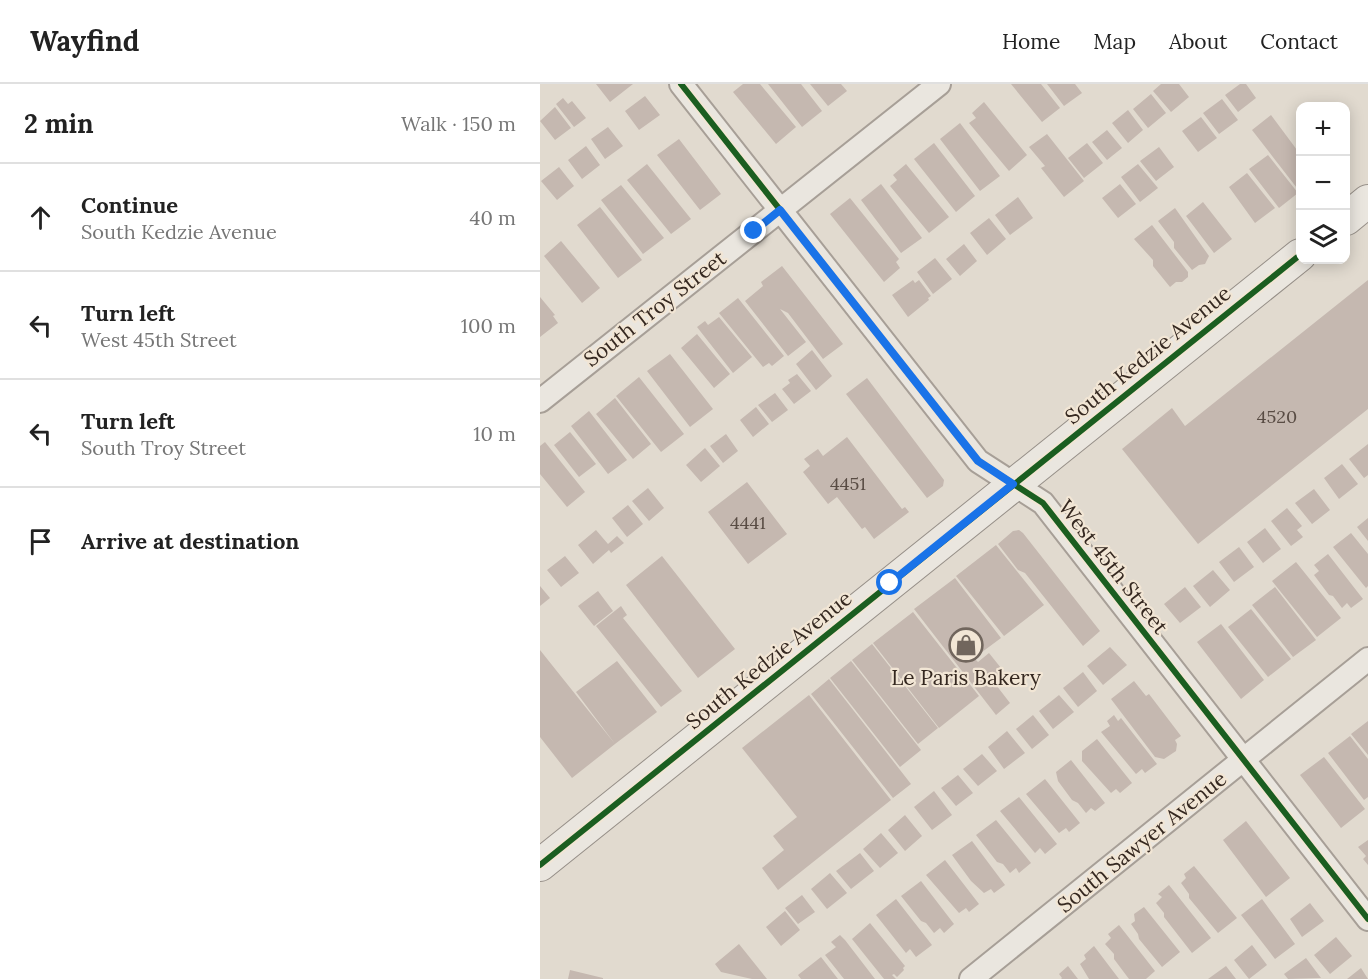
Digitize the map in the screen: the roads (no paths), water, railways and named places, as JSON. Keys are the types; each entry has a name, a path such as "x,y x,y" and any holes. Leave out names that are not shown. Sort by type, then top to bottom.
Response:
{"main road":[{"path":"1350,216 1368,201"},
{"name":"South Kedzie Avenue","path":"540,865 1296,258"}],"street":[{"name":"West 45th Street","path":"681,84 978,461 1042,503 1368,919"},
{"name":"South Troy Street","path":"540,401 939,84"},
{"name":"South Sawyer Avenue","path":"971,979 1368,659"}],"place":[{"name":"Le Paris Bakery","path":"966,645"}]}
